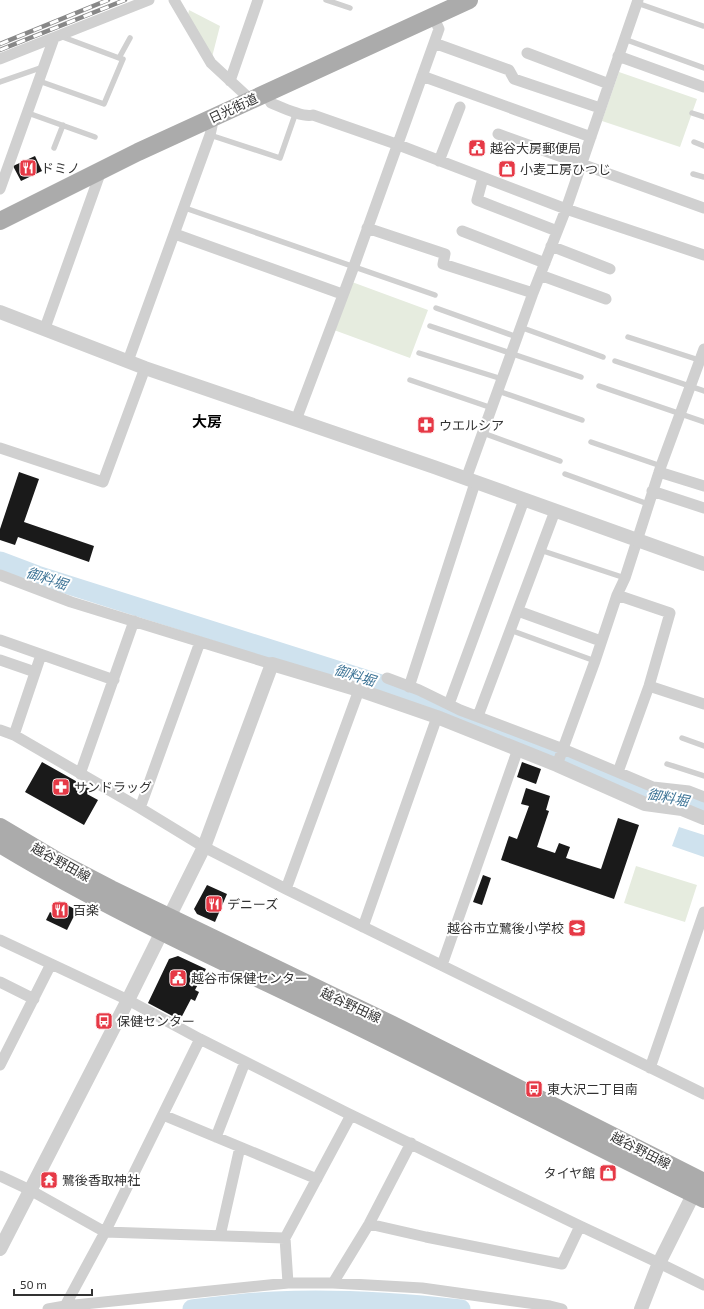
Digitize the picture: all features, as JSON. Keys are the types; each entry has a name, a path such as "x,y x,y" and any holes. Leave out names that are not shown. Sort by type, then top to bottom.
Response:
{"main road":[{"name":"日光街道","path":"0,221 138,152 210,127 258,97 442,9 469,0"},
{"name":"越谷野田線","path":"0,827 165,925 391,1043 701,1185"},
{"name":"越谷野田線","path":"0,844 43,870 165,925"}],"street":[{"path":"0,59 149,0"},
{"path":"174,0 211,63 230,81 258,97 296,112 309,116 313,115 396,144 566,209 704,255"},
{"path":"230,81 258,0"},
{"path":"409,687 483,433 533,293 566,209 638,1"},
{"path":"296,420 342,294 354,266 396,144 439,29 442,9"},
{"path":"0,190 44,66 56,37"},
{"path":"434,43 510,70 514,79 600,108"},
{"path":"527,54 609,84"},
{"path":"618,56 704,87"},
{"path":"422,76 591,137"},
{"path":"439,161 460,107"},
{"path":"128,361 185,208 210,127"},
{"path":"498,134 704,208"},
{"path":"45,328 102,171"},
{"path":"483,178 477,200 557,231"},
{"path":"367,228 445,254 443,264 533,293"},
{"path":"462,231 545,262"},
{"path":"175,234 342,294"},
{"path":"551,246 610,269"},
{"path":"540,275 606,299"},
{"path":"0,312 45,328 145,368 637,539 704,564"},
{"path":"560,757 617,596 625,578 652,491 690,387 702,361 704,349"},
{"path":"0,448 104,482 145,368"},
{"path":"660,469 704,486"},
{"path":"652,491 704,508"},
{"path":"449,704 524,500"},
{"path":"478,716 555,511"},
{"path":"0,575 72,602 359,690 437,717 518,749 560,757 618,772 653,787 689,791 704,797"},
{"path":"617,596 670,614 648,686 618,772"},
{"path":"518,611 598,640"},
{"path":"80,774 134,621"},
{"path":"0,640 114,680"},
{"path":"140,808 200,642"},
{"path":"14,734 41,655"},
{"path":"0,660 35,672"},
{"path":"0,1249 128,1000 204,847 272,664"},
{"path":"387,678 478,716 560,757 645,804 682,809 704,818"},
{"path":"648,686 704,704"},
{"path":"286,889 359,690"},
{"path":"363,927 437,717"},
{"path":"0,730 14,734 204,847 286,889 704,1094"},
{"path":"442,966 518,749"},
{"path":"650,1068 704,912"},
{"path":"0,940 128,1000 200,1040 704,1286"},
{"path":"0,1065 51,964"},
{"path":"0,982 34,999"},
{"path":"65,1306 105,1232 200,1040"},
{"path":"216,1137 245,1062"},
{"path":"163,1115 317,1179"},
{"path":"288,1284 286,1238 352,1115"},
{"path":"332,1283 369,1224 411,1143"},
{"path":"220,1236 240,1147"},
{"path":"0,1176 30,1190 105,1232 286,1238"},
{"path":"642,1309 659,1263 701,1185"},
{"path":"369,1224 562,1264 580,1226"},
{"path":"48,1309 65,1306 288,1284 332,1283 422,1288 562,1309"}],"lane":[{"path":"326,0 350,8"},
{"path":"638,1 703,26"},
{"path":"56,37 119,58 130,38"},
{"path":"624,39 704,68"},
{"path":"39,80 104,104 123,59"},
{"path":"0,82 44,66"},
{"path":"210,127 280,158 296,112"},
{"path":"28,113 95,137"},
{"path":"692,113 704,117"},
{"path":"54,148 63,125"},
{"path":"694,142 704,146"},
{"path":"693,174 704,178"},
{"path":"185,208 435,295"},
{"path":"436,308 603,357"},
{"path":"430,326 581,377"},
{"path":"628,336 702,361"},
{"path":"419,353 502,379"},
{"path":"615,361 704,391"},
{"path":"410,380 492,408"},
{"path":"599,386 704,422"},
{"path":"498,391 582,420"},
{"path":"483,433 560,460"},
{"path":"591,442 660,469"},
{"path":"565,474 648,504"},
{"path":"540,550 625,578"},
{"path":"510,630 595,661"},
{"path":"682,738 704,746"},
{"path":"667,764 704,776"}],"shaded area":[{"path":"189,10 220,26 212,57 188,15"},
{"path":"619,72 697,99 680,147 602,121"},
{"path":"352,282 428,310 410,358 334,330"},
{"path":"636,866 697,885 685,922 624,903"}],"water":[{"path":"679,827 704,835 704,857 672,846"}],"building":[{"path":"35,156 42,171 21,181 13,166"},
{"path":"19,472 39,479 24,522 94,546 89,562 18,537 15,545 0,540 0,529"},
{"path":"42,762 90,789 87,794 98,800 84,825 25,792"},
{"path":"522,762 541,769 536,784 517,777"},
{"path":"526,788 550,796 546,810 549,811 537,847 555,853 559,843 570,847 566,858 601,869 618,818 639,825 614,899 501,860 509,836 517,839 529,806 521,804"},
{"path":"483,875 491,878 482,905 473,902"},
{"path":"207,885 227,894 215,922 197,914 194,909"},
{"path":"59,901 77,910 67,930 46,920 50,912 53,914"},
{"path":"178,956 206,969 195,990 199,992 195,1001 191,999 180,1020 148,1003 169,959"}],"waterway":[{"name":"御料堀","path":"0,561 37,575 397,689 544,749 647,794 680,797 704,805"},
{"path":"192,1309 233,1304 298,1300 345,1300 414,1304 461,1309"}],"railway":[{"path":"0,44 108,0"},
{"path":"0,50 125,0"}],"place":[{"name":"越谷大房郵便局","path":"477,148"},
{"name":"ドミノ","path":"28,168"},
{"name":"小麦工房ひつじ","path":"507,169"},
{"name":"ウエルシア","path":"426,425"},
{"name":"サンドラッグ","path":"61,787"},
{"name":"デニーズ","path":"214,904"},
{"name":"百楽","path":"60,910"},
{"name":"越谷市立鷺後小学校","path":"577,928"},
{"name":"越谷市保健センター","path":"178,978"},
{"name":"保健センター","path":"104,1021"},
{"name":"東大沢二丁目南","path":"534,1089"},
{"name":"タイヤ館","path":"608,1173"},
{"name":"鷺後香取神社","path":"49,1180"}],"district":[{"name":"大房","path":"207,421"}]}
